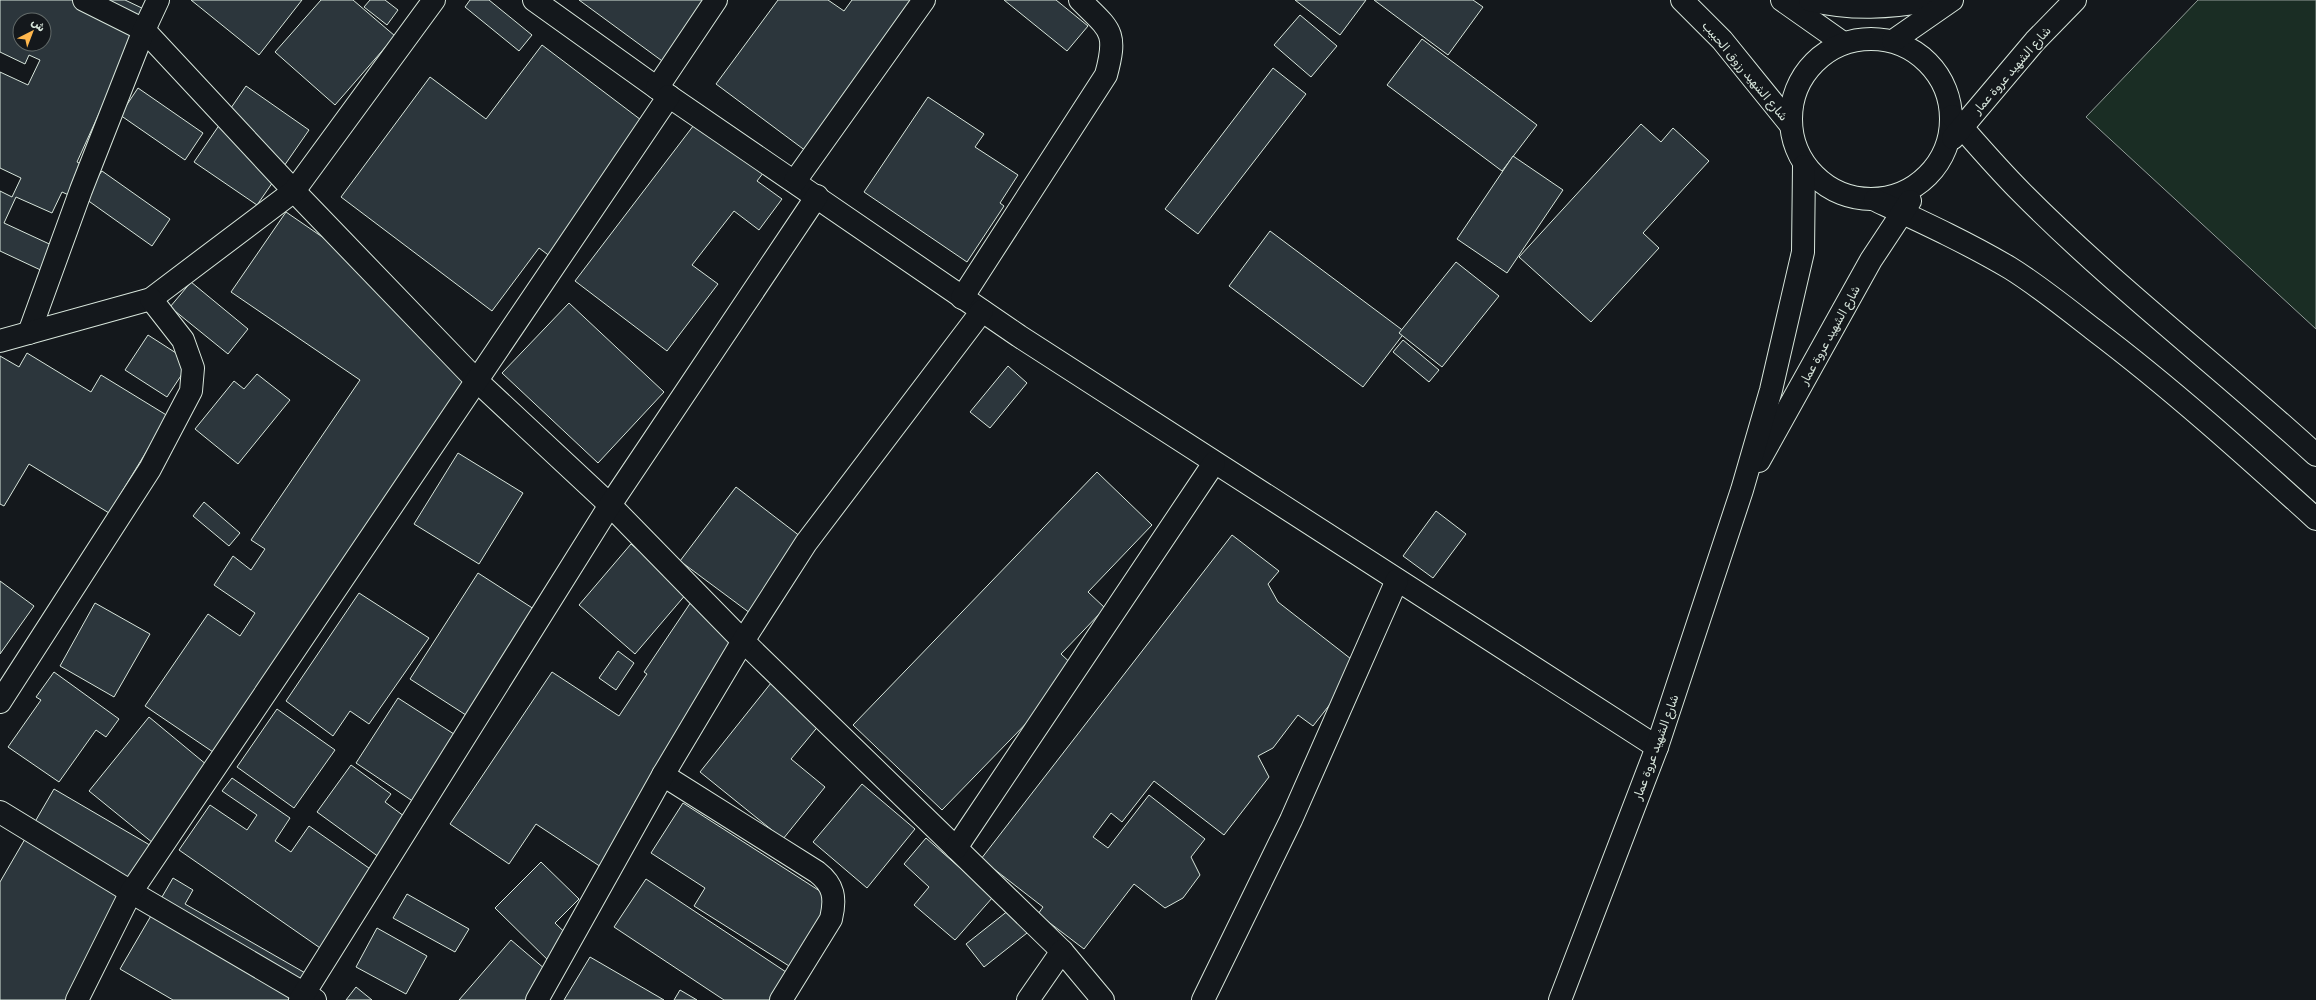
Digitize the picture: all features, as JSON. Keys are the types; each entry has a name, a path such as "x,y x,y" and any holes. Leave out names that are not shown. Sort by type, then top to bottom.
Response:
{"street":[{"path":"84,0 144,30 294,191 477,381 610,505 743,641 1062,951 1103,1000"},
{"path":"28,332 144,30 158,0"},
{"path":"0,341 151,299 294,191 434,0"},
{"path":"534,0 663,92 817,196 962,298 1214,463 1657,747"},
{"path":"77,1000 131,892 477,381 663,92 716,0"},
{"path":"795,182 924,0"},
{"path":"962,298 1106,75 1113,50 1109,29 1080,0"},
{"name":"شارع الشهيد رزوق الحبيب","path":"1682,0 1722,40 1790,124"},
{"path":"1782,0 1843,43"},
{"path":"1810,0 1830,5 1865,8 1900,6 1932,0"},
{"path":"1893,41 1952,0"},
{"name":"شارع الشهيد عروة عمار","path":"1742,490 1871,260 1922,183 1938,164 1954,128 2075,0"},
{"path":"1922,183 1900,195 1875,200 1848,197 1824,185 1804,166 1794,146 1790,124 1791,104 1798,84 1809,67 1825,52 1843,43 1876,38 1893,41 1915,52 1934,69 1947,91 1954,128 2086,255 2256,400 2316,456"},
{"name":"شارع الشهيد عروة عمار","path":"1560,1000 1657,747 1742,490 1771,390 1802,252 1804,166"},
{"path":"0,812 306,998 610,505 817,196"},
{"path":"1875,200 1969,245 2011,269 2062,305 2149,372 2226,438 2316,519"},
{"path":"0,702 150,469 191,391 193,368 183,340 151,299"},
{"path":"537,1000 663,775 743,641 806,543 982,311"},
{"path":"956,848 1214,463"},
{"path":"1204,1000 1291,820 1398,580"},
{"path":"663,775 826,878 833,890 835,904 831,918 781,1000"},
{"path":"1028,1000 1062,951"}],"green space":[{"path":"2198,0 2316,0 2316,329 2086,117"}],"building":[{"path":"0,0 125,0 146,10 77,162 85,166 71,196 62,192 52,213 16,197 4,223 58,248 47,273 0,251 0,191 12,197 21,178 0,168 0,72 28,85 40,60 29,55 25,64 0,52"},
{"path":"191,0 302,0 259,55"},
{"path":"321,0 353,0 395,36 335,105 275,52"},
{"path":"370,0 385,0 398,10 387,25 364,7"},
{"path":"470,0 489,0 532,35 519,51 465,7"},
{"path":"579,0 717,0 669,66"},
{"path":"778,0 828,0 844,11 852,0 923,0 818,160 716,84"},
{"path":"1004,0 1056,0 1088,26 1067,51"},
{"path":"1295,0 1366,0 1340,35"},
{"path":"1374,0 1473,0 1483,7 1448,55"},
{"path":"1300,15 1337,46 1311,77 1274,45"},
{"path":"1422,39 1537,125 1502,171 1387,85"},
{"path":"542,45 649,126 551,257 539,248 492,311 341,197 430,77 486,119"},
{"path":"1273,68 1306,94 1198,234 1165,209"},
{"path":"246,86 309,130 257,205 194,162"},
{"path":"138,88 203,133 185,160 120,115"},
{"path":"928,97 984,134 975,147 1018,175 1000,203 1004,206 967,262 864,192"},
{"path":"700,117 767,168 757,181 782,199 759,230 734,211 692,265 718,284 667,351 575,281"},
{"path":"1641,124 1661,142 1673,128 1709,161 1643,233 1659,248 1591,322 1519,257"},
{"path":"1513,156 1563,190 1507,273 1457,239"},
{"path":"102,171 170,219 152,246 83,197"},
{"path":"286,212 398,289 388,303 481,367 213,752 145,706 208,614 240,636 255,613 214,585 233,556 251,570 265,549 251,540 360,380 231,292"},
{"path":"1270,231 1405,332 1363,387 1229,286"},
{"path":"1456,262 1499,296 1442,367 1399,333"},
{"path":"191,282 248,329 228,354 170,307"},
{"path":"569,303 664,392 598,463 502,373"},
{"path":"148,335 190,362 167,397 125,370"},
{"path":"1403,340 1439,370 1429,382 1393,352"},
{"path":"27,353 91,392 101,375 168,416 109,513 29,464 4,506 0,504 0,356 19,367"},
{"path":"1008,366 1027,383 990,428 970,412"},
{"path":"257,374 290,400 238,464 195,429 234,381 244,389"},
{"path":"458,453 523,493 479,564 414,524"},
{"path":"1097,472 1152,525 1088,592 1105,608 1061,654 1078,670 942,810 853,725"},
{"path":"736,487 809,543 754,616 680,561"},
{"path":"204,502 240,533 229,546 193,516"},
{"path":"1436,511 1466,534 1433,578 1403,556"},
{"path":"1232,535 1279,571 1268,584 1278,602 1360,666 1313,726 1298,715 1273,748 1258,756 1269,777 1224,835 1154,781 1122,822 1111,813 1093,837 1108,848 1149,795 1205,839 1191,857 1200,875 1183,898 1165,908 1134,884 1084,949 1038,914 1043,907 981,859"},
{"path":"631,544 687,593 635,654 579,605"},
{"path":"478,573 537,611 469,717 410,679"},
{"path":"0,581 34,606 0,654"},
{"path":"359,593 429,638 369,724 350,711 333,736 286,701"},
{"path":"691,602 745,639 635,802 642,807 601,867 536,824 509,864 450,824 552,672 619,716 647,674 644,672"},
{"path":"95,603 150,634 114,697 60,666"},
{"path":"618,651 634,663 616,690 599,678"},
{"path":"54,672 119,719 106,737 96,730 59,782 8,747 41,700 36,697"},
{"path":"775,678 825,718 791,759 825,787 783,839 700,772"},
{"path":"398,698 457,736 414,802 356,763"},
{"path":"277,709 335,750 294,808 237,767"},
{"path":"149,717 213,770 153,843 89,791"},
{"path":"351,765 391,794 385,802 412,822 383,860 317,812"},
{"path":"232,778 290,818 275,841 291,852 309,826 376,873 323,950 179,850 210,805 247,830 257,815 222,791"},
{"path":"862,784 915,829 867,888 813,842"},
{"path":"54,789 160,851 74,1000 0,1000 0,882"},
{"path":"683,803 840,904 797,971 694,906 705,888 651,853"},
{"path":"926,838 993,897 955,940 914,905 929,887 904,864"},
{"path":"541,862 579,899 555,923 580,947 557,969 495,908"},
{"path":"173,878 193,890 185,904 307,974 293,1000 173,1000 120,969"},
{"path":"646,879 798,980 785,1000 724,1000 614,927"},
{"path":"407,894 469,929 455,952 393,918"},
{"path":"1009,910 1027,933 984,967 966,944"},
{"path":"377,928 427,956 406,994 356,967"},
{"path":"511,940 559,981 542,1000 459,1000"},
{"path":"590,957 664,1000 564,1000"},
{"path":"356,987 372,1000 346,1000"},
{"path":"680,990 697,1000 674,1000"}]}
